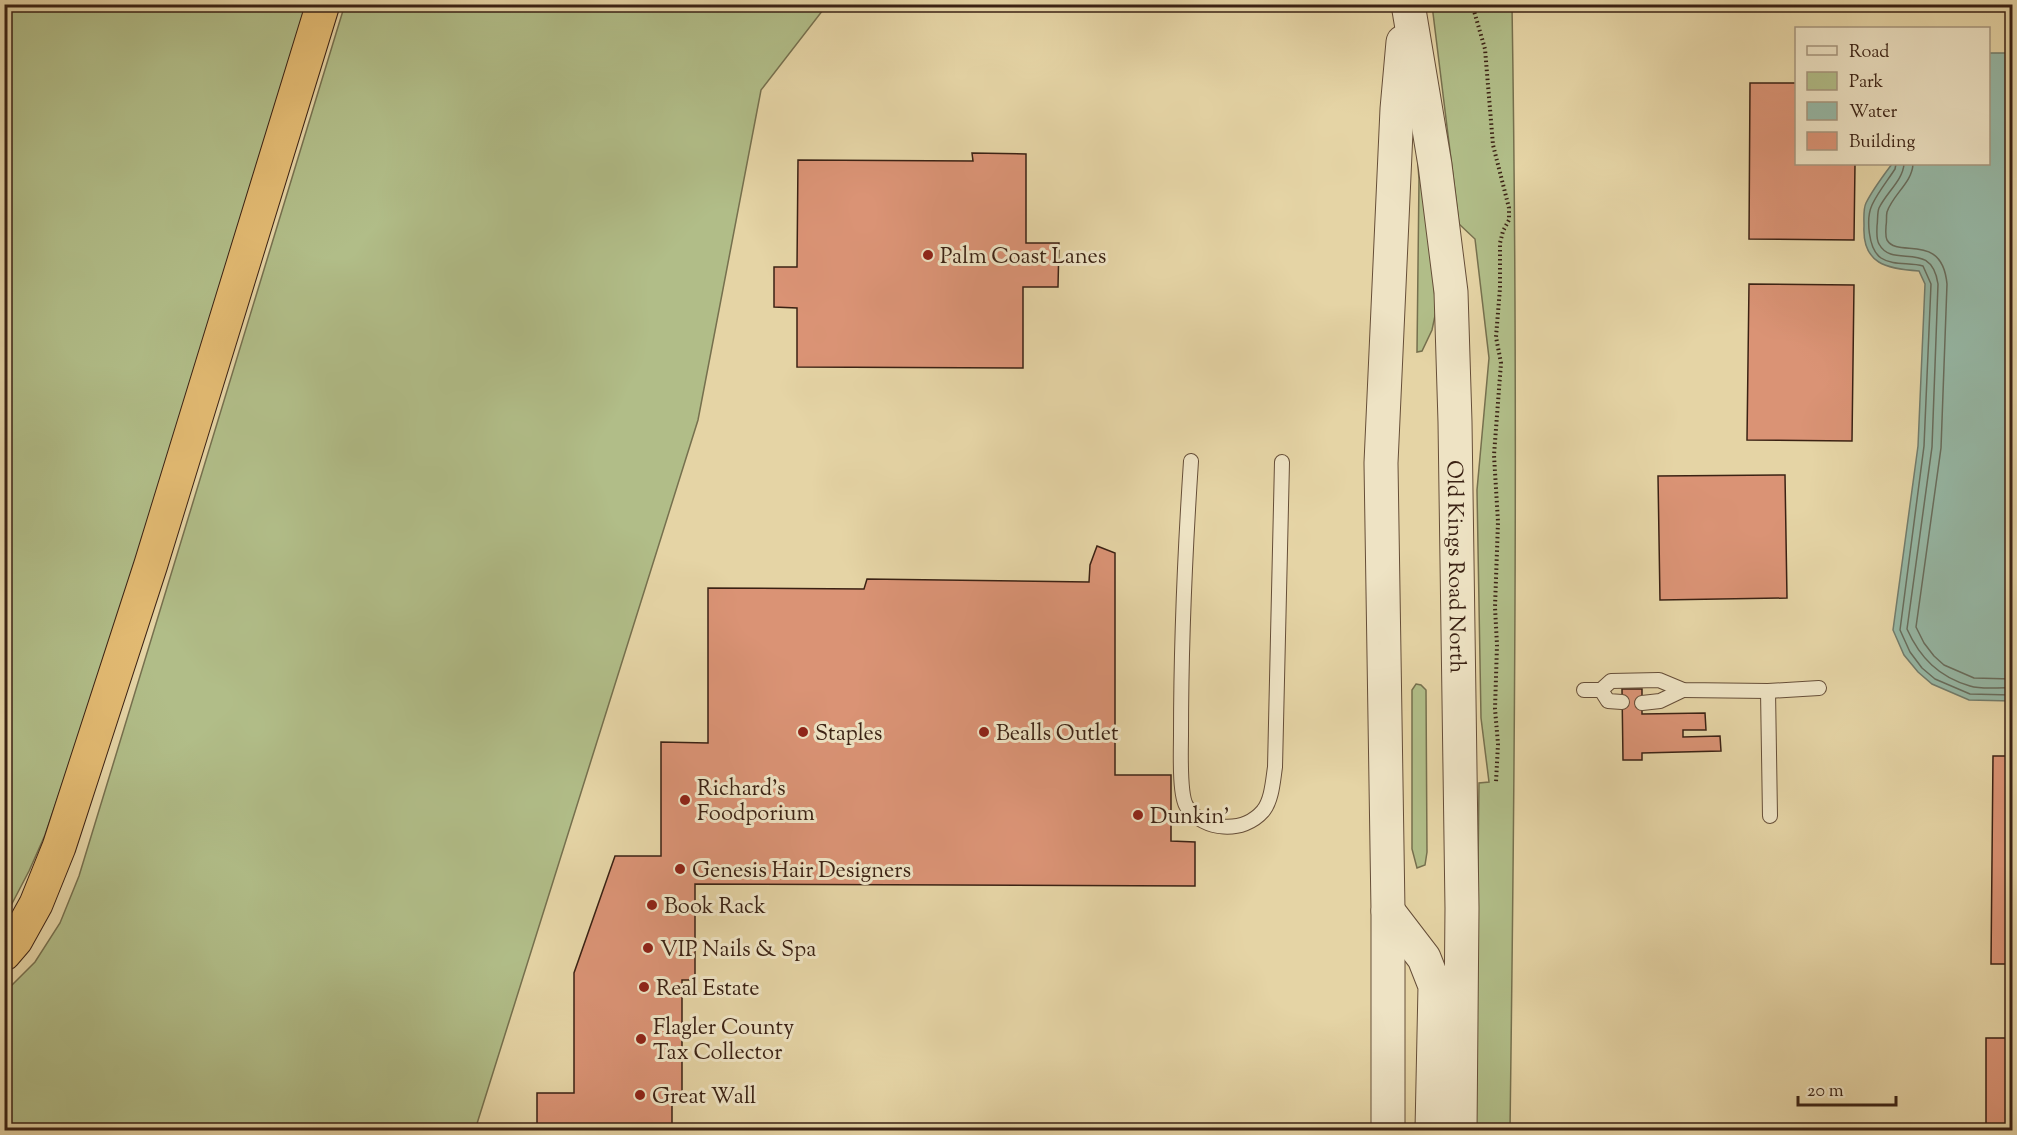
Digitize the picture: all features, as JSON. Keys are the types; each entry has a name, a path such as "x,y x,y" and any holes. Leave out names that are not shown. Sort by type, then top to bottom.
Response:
{"highway":[{"path":"4,954 16,940 36,904 59,847 151,564 323,4"}],"street":[{"name":"Old Kings Road North","path":"1388,1131 1388,912 1381,463 1397,109 1407,4"},
{"name":"Old Kings Road North","path":"1407,4 1436,165 1450,292 1455,422 1462,908 1460,1131"},
{"path":"1388,912 1424,958 1434,986 1432,1131"}],"lane":[{"path":"1191,461 1181,667 1182,783 1185,806 1197,818 1223,827 1237,826 1263,811 1271,792 1275,767 1282,462"},
{"path":"1584,690 1601,690 1611,681 1659,680 1683,690 1768,691 1819,688"},
{"path":"1601,690 1608,701 1622,702"},
{"path":"1642,703 1660,701 1683,690"},
{"path":"1768,691 1770,816"}],"path":[{"path":"1472,4 1485,49 1493,145 1509,208 1509,220 1500,243 1500,288 1496,337 1501,363 1494,455 1498,522 1495,709 1498,766 1495,789"}],"green space":[{"path":"345,4 824,5 823,10 761,90 698,420 475,1130 5,1130 5,992 35,962 60,923 79,876"},
{"path":"4,5 311,5 196,385 69,765 45,835 5,917"},
{"path":"1432,5 1512,5 1515,568 1510,1130 1475,1130 1479,783 1489,782 1481,718 1477,490 1489,358 1475,239 1459,224"},
{"path":"1423,150 1436,311 1432,330 1422,351 1417,352 1419,179 1417,152"},
{"path":"1416,684 1426,690 1427,852 1425,865 1417,868 1412,849 1412,690"}],"water":[{"path":"1990,53 2012,53 2012,701 1969,700 1932,684 1904,655 1893,630 1918,446 1925,284 1919,271 1887,266 1879,262 1867,249 1864,239 1864,211 1875,188 1891,165 1990,165"}],"building":[{"path":"1750,83 1795,83 1795,165 1855,165 1854,240 1749,239"},
{"name":"Palm Coast Lanes","path":"972,153 1026,154 1026,243 1059,243 1058,287 1023,287 1023,368 797,367 797,308 774,307 774,267 797,267 798,160 973,161"},
{"path":"1749,284 1854,285 1852,441 1747,440"},
{"path":"1785,475 1787,598 1660,600 1658,476"},
{"path":"1097,546 1115,553 1115,775 1171,775 1171,841 1195,842 1195,886 695,884 695,980 682,980 682,1097 672,1097 672,1130 537,1130 537,1093 574,1093 574,973 615,856 661,856 661,742 708,743 708,588 864,589 867,579 1089,582 1090,565"},
{"path":"1622,689 1642,689 1642,714 1705,713 1706,730 1683,730 1683,737 1720,736 1721,751 1642,753 1642,760 1623,760"},
{"path":"1993,756 2012,756 2012,964 1991,964"},
{"path":"1986,1038 2012,1038 2012,1130 1986,1130"}],"place":[{"name":"Palm Coast Lanes","path":"928,255"},
{"name":"Staples","path":"803,732"},
{"name":"Bealls Outlet","path":"984,732"},
{"name":"Richard's Foodporium","path":"685,800"},
{"name":"Dunkin'","path":"1138,815"},
{"name":"Genesis Hair Designers","path":"680,869"},
{"name":"Book Rack","path":"652,905"},
{"name":"VIP Nails & Spa","path":"648,948"},
{"name":"Real Estate","path":"644,987"},
{"name":"Flagler County Tax Collector","path":"641,1039"},
{"name":"Great Wall","path":"640,1095"}]}
